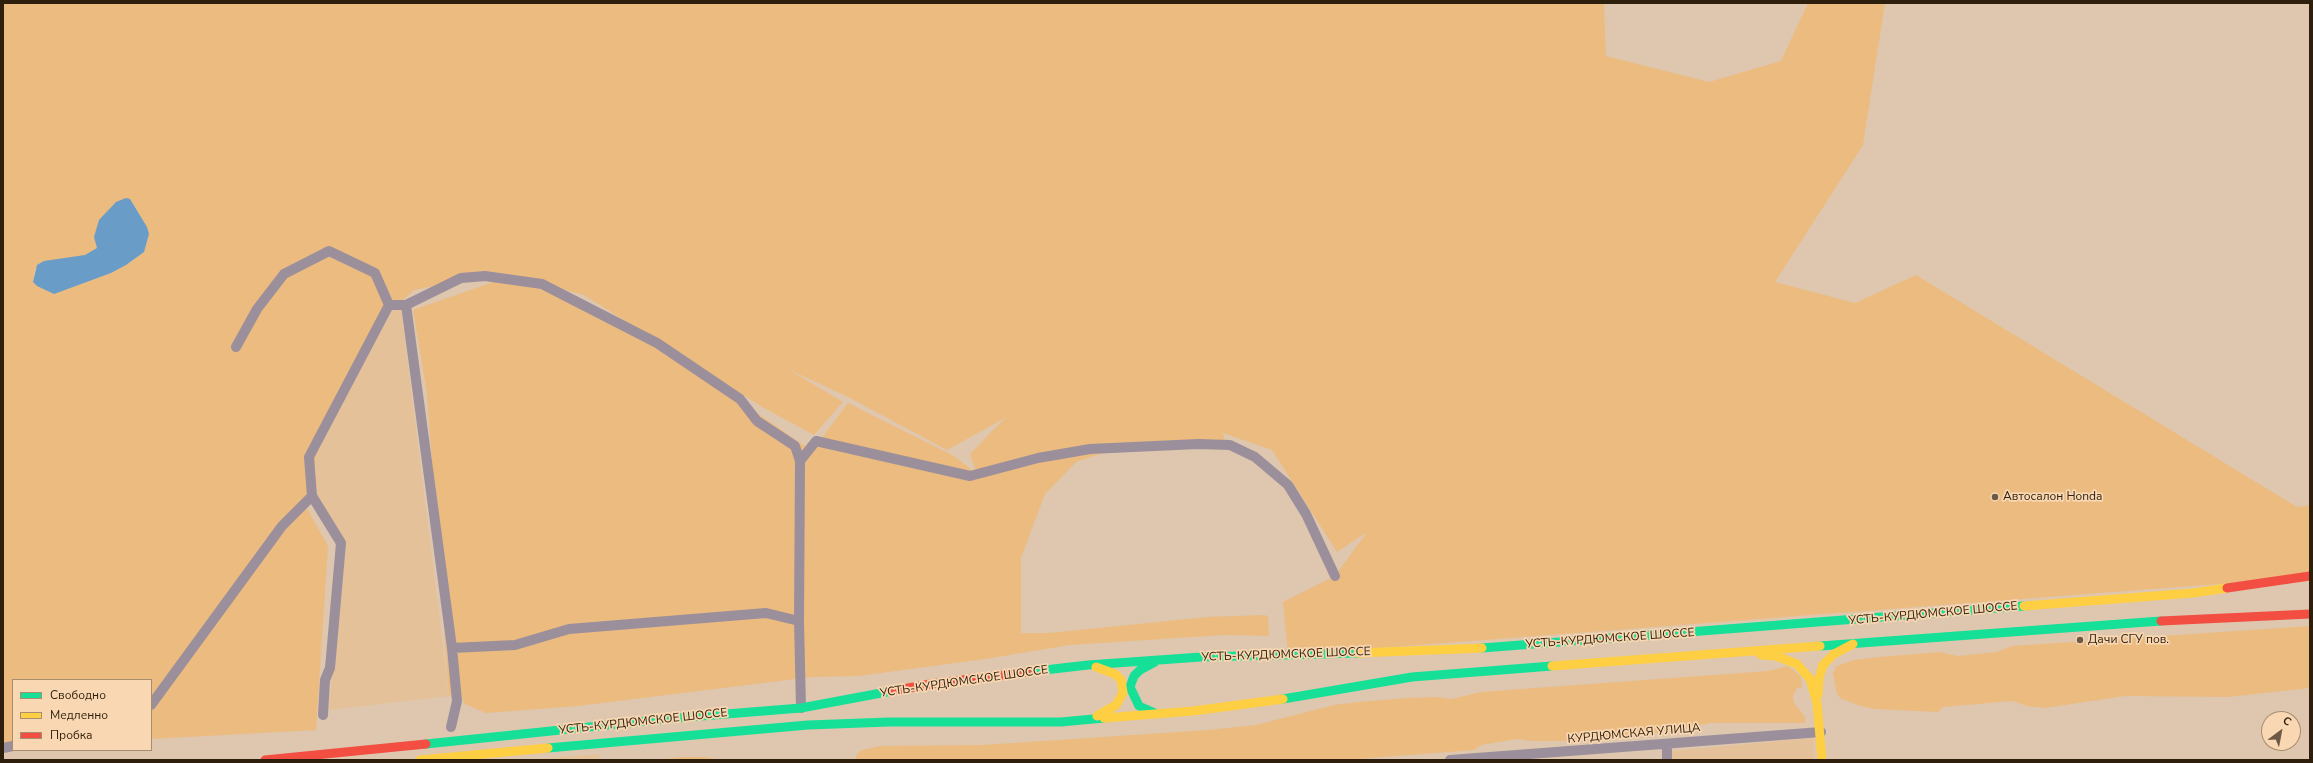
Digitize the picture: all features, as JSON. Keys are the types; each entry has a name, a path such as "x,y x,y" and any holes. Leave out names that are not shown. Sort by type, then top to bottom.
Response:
{"main road":[{"name":"УСТЬ-КУРДЮМСКОЕ ШОССЕ","path":"265,760 670,719 801,708 930,684 1088,665 1160,660 1469,650 2193,593 2310,576"},
{"name":"УСТЬ-КУРДЮМСКОЕ ШОССЕ","path":"420,760 466,757 678,735 808,725 889,722 1061,722 1256,704 1412,677 2132,622 2310,614"},
{"path":"1817,703 1819,678 1823,665 1834,654 1854,644"},
{"path":"1734,653 1776,656 1797,664 1810,679 1817,703 1821,732 1822,760"},
{"path":"1156,713 1139,706 1130,688 1134,676 1140,670 1160,660"},
{"path":"1088,665 1108,670 1121,680 1123,693 1116,705 1094,718"}],"street":[{"path":"236,347 257,309 284,274 329,251 375,273 389,305"},
{"path":"389,305 406,305 461,278 485,276 542,284 657,343 740,399 756,422 794,446 800,461 799,621 801,708"},
{"path":"323,715 325,680 330,668 342,543 312,496 309,457 389,305"},
{"path":"406,305 458,701 452,727"},
{"path":"800,461 816,441 970,476 1038,458 1090,449 1198,444 1230,445 1255,457 1288,485 1306,514 1334,576"},
{"path":"152,704 282,526 312,496"},
{"path":"452,648 515,645 569,629 766,612 799,621"},
{"name":"КУРДЮМСКАЯ УЛИЦА","path":"1450,760 1516,758 1821,732"},
{"path":"1667,744 1667,760"}],"shaded area":[{"path":"3,3 1604,3 1606,56 1709,82 1781,61 1808,3 1885,3 1863,145 1775,282 1855,303 1916,275 2297,507 2310,505 2310,577 1288,655 1283,602 1335,576 1367,532 1337,552 1272,450 1223,433 1226,446 1114,449 1076,462 1045,494 1021,558 1021,633 1049,633 1207,617 1264,615 1268,616 1269,636 1224,635 1070,645 985,659 859,676 812,677 578,706 486,713 465,704 458,690 449,696 427,393 413,310 502,279 581,300 760,415 812,451 848,403 954,456 977,474 970,454 1005,418 947,450 850,398 788,369 843,402 814,435 764,408 584,295 500,273 414,290 374,325 323,422 306,507 328,546 316,730 152,739 152,679 12,679 12,746 3,746","holes":["132,202 143,220 149,234 144,252 126,265 111,273 54,294 33,282 35,269 54,260 79,257 98,248 94,237"]},
{"path":"390,308 401,309 449,696 329,710 344,541 314,496 313,455"},
{"path":"2310,626 2310,688 2228,697 2125,696 2045,708 2027,706 2012,701 1943,707 1938,712 1875,709 1860,706 1840,698 1837,694 1833,673 1837,666 1854,660 1879,657 1940,652 1957,656 1997,652 2012,646"},
{"path":"1788,666 1801,677 1802,687 1797,688 1793,696 1794,703 1805,717 1805,723 1711,723 1639,736 1600,737 1586,734 1579,736 1576,741 1530,741 1517,739 1481,745 1474,750 1346,760 855,760 857,754 862,750 881,746 983,745 1208,730 1256,725 1334,705 1359,702 1437,697 1451,699 1481,692 1768,671"},
{"path":"1813,738 1814,760 1671,760 1671,751"},
{"path":"599,754 600,760 528,760"},
{"path":"680,757 705,757 720,760 658,760"}],"water":[{"path":"126,198 130,199 147,227 149,234 144,252 126,265 111,273 54,294 37,286 33,282 37,265 44,261 85,255 97,248 94,237 99,220 116,202"}],"traffic: fast":[{"path":"1482,648 2024,606"},
{"path":"1820,646 2161,621"},
{"path":"1027,672 1088,665 1201,657 1358,653"},
{"path":"1155,662 1140,670 1134,676 1130,687 1139,706 1155,713"},
{"path":"1283,699 1412,677 1552,666"},
{"path":"426,744 676,718 801,708 892,691"},
{"path":"548,748 808,725 889,722 1061,722 1104,718"}],"traffic: slow":[{"path":"2024,606 2193,593 2227,588"},
{"path":"1818,695 1819,678 1823,665 1834,654 1853,644"},
{"path":"1552,666 1820,646"},
{"path":"1358,653 1482,648"},
{"path":"1761,655 1776,656 1797,664 1810,679 1817,703 1822,760"},
{"path":"1096,667 1115,674 1121,680 1123,693 1116,705 1097,716"},
{"path":"1104,718 1193,711 1283,699"},
{"path":"420,760 548,748"}],"traffic: jam":[{"path":"2227,588 2310,576"},
{"path":"2161,621 2310,614"},
{"path":"892,691 930,684 1027,672"},
{"path":"265,760 426,744"}],"place":[{"name":"Автосалон Honda","path":"1995,497"},
{"name":"Дачи СГУ пов.","path":"2080,640"}]}
